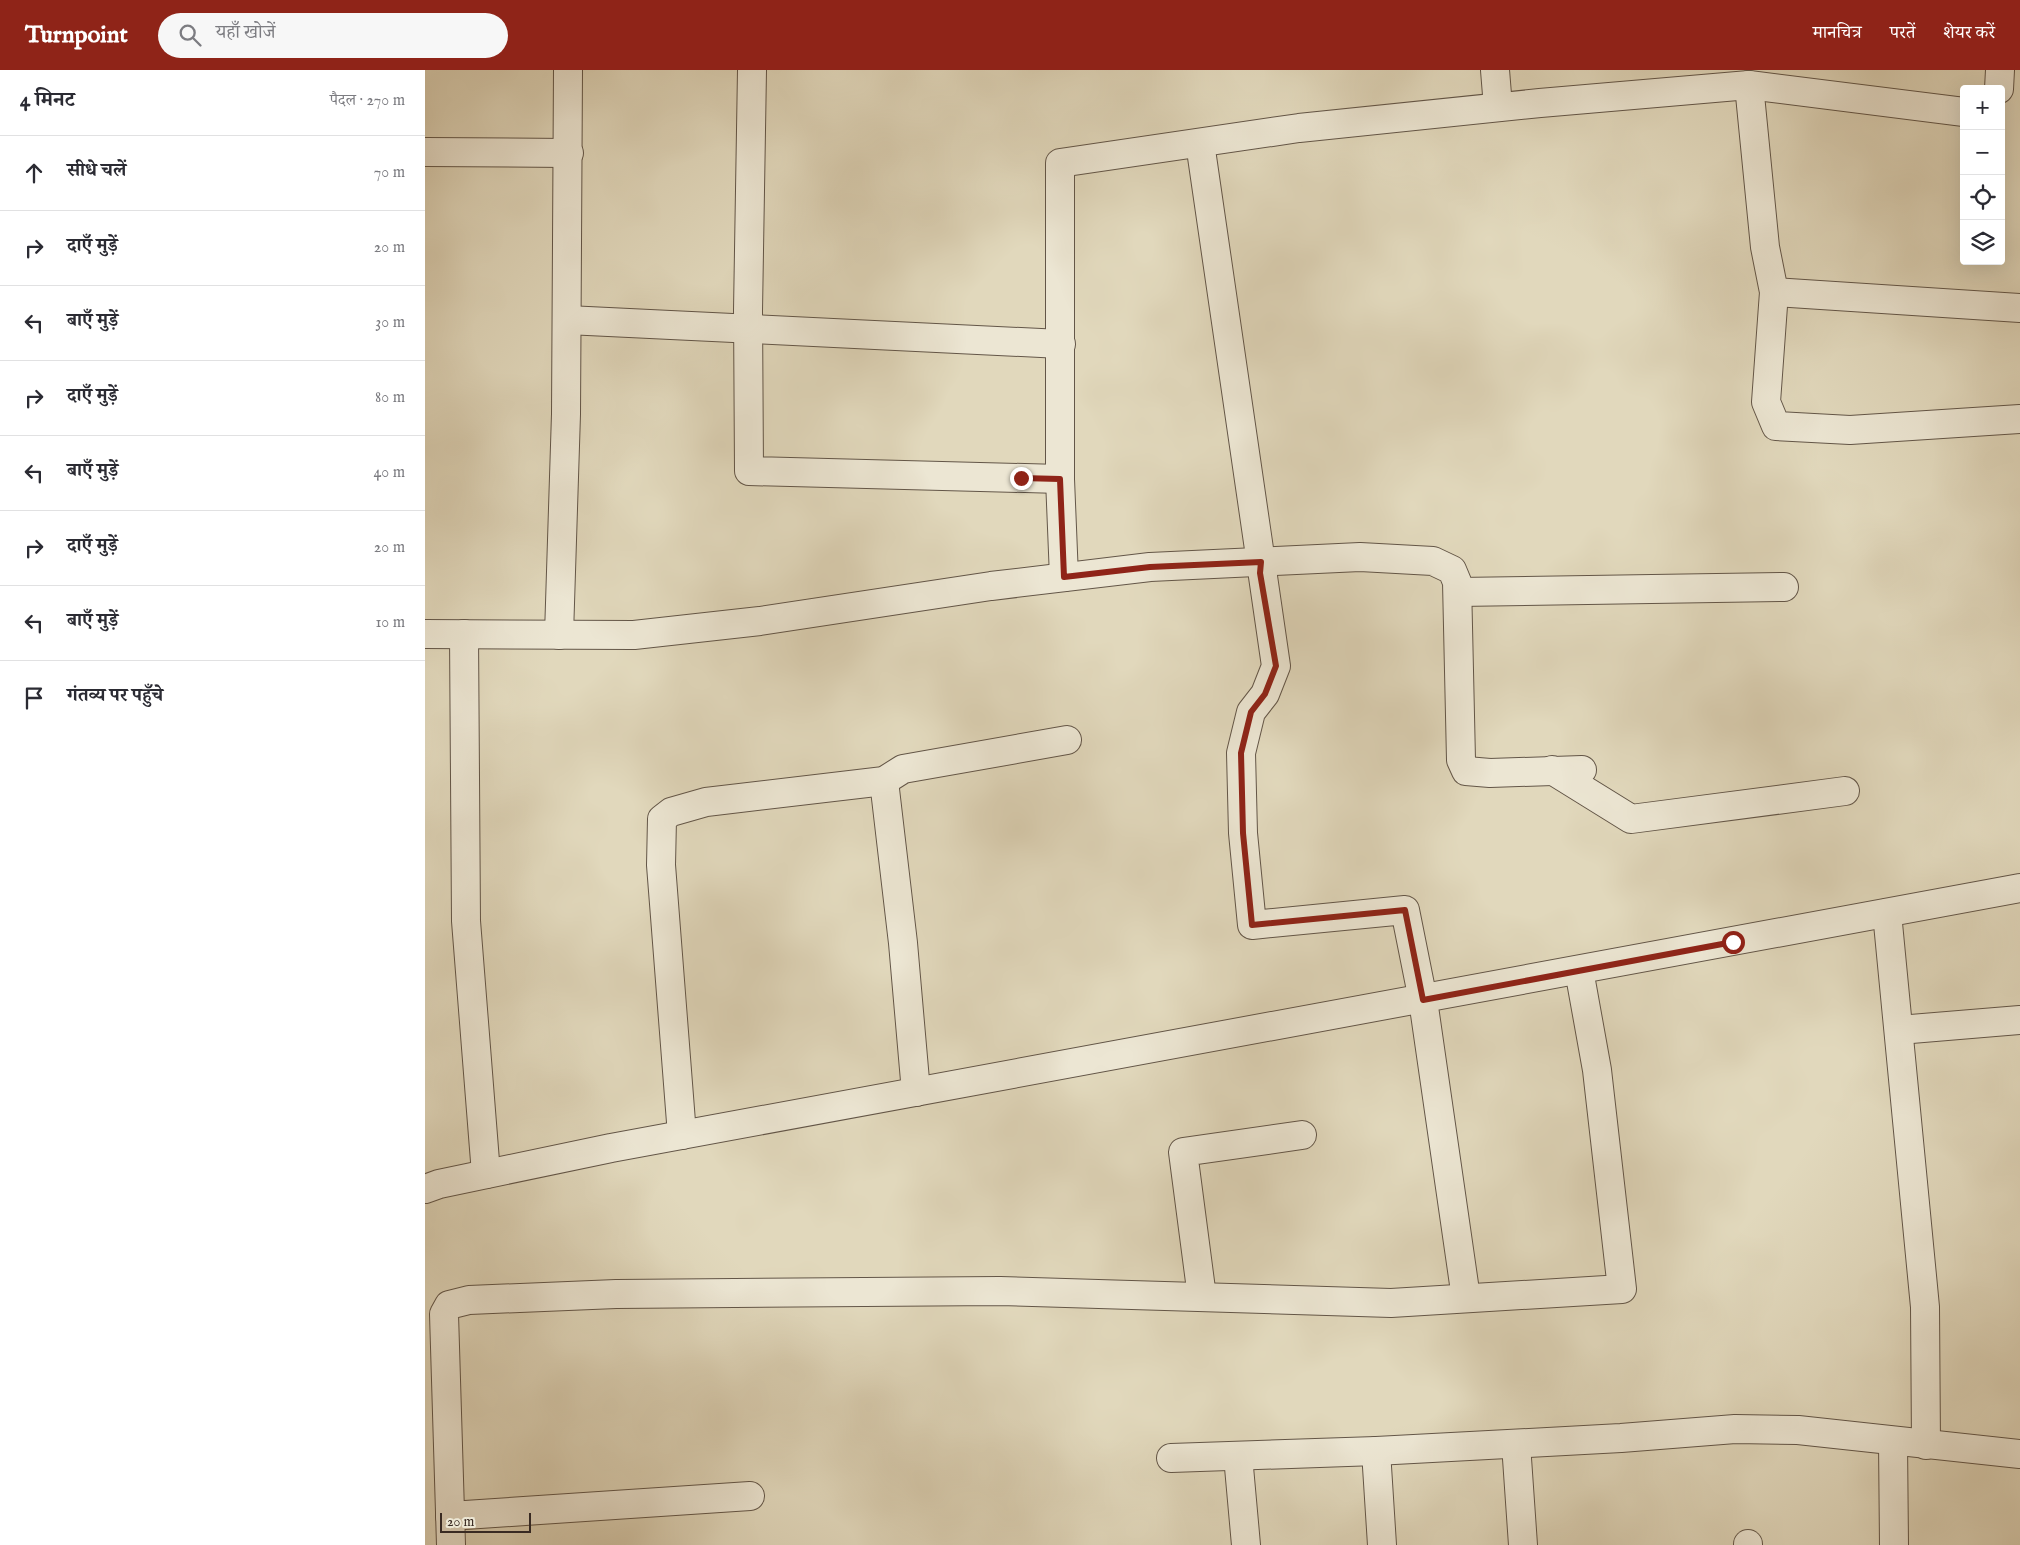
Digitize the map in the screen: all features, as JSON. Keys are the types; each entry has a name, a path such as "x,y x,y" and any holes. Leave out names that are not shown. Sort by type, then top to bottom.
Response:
{"street":[{"path":"559,635 567,320 568,70"},
{"path":"752,70 748,329 749,471 1060,479"},
{"path":"1495,70 1498,108"},
{"path":"1999,85 2000,70"},
{"path":"1749,85 1765,247 1773,292 1766,402 1776,426 1850,430 2020,419"},
{"path":"1064,577 1060,479 1060,163 1299,128 1749,85 1960,111"},
{"path":"1200,143 1261,562 1260,573 1276,666 1265,694 1251,712 1241,753 1243,833 1252,925 1405,910 1423,1000 1465,1298"},
{"path":"425,152 569,154"},
{"path":"1773,292 2020,308"},
{"path":"567,320 1061,344"},
{"path":"425,634 633,635 741,623 991,586 1150,567 1360,557 1433,562 1452,570 1457,582 1461,760 1466,771 1490,773 1582,770"},
{"path":"1457,592 1784,587"},
{"path":"464,634 466,922 486,1174"},
{"path":"682,1135 661,865 662,818 671,812 706,802 884,781 903,769 1067,740"},
{"path":"1552,770 1631,819 1845,791"},
{"path":"884,781 903,943 916,1092"},
{"path":"425,1189 486,1174 682,1135 1423,1000 2020,888"},
{"path":"1887,913 1925,1307 1926,1445"},
{"path":"451,1545 444,1314 449,1304 469,1300 625,1294 1000,1291 1391,1303 1623,1289 1597,1070 1579,970"},
{"path":"1899,1030 2020,1020"},
{"path":"1202,1297 1183,1152 1302,1135"},
{"path":"1171,1458 1516,1444 1735,1429 1798,1430 2020,1454"},
{"path":"1893,1441 1894,1545"},
{"path":"1516,1444 1523,1545"},
{"path":"1376,1451 1382,1545"},
{"path":"1238,1456 1246,1545"},
{"path":"450,1516 750,1496"}],"route":[{"path":"1021,478 1060,479 1064,577 1150,567 1261,562 1260,573 1270,620 1276,666 1265,694 1251,712 1241,753 1243,833 1252,925 1405,910 1423,1000 1733,942"}]}
